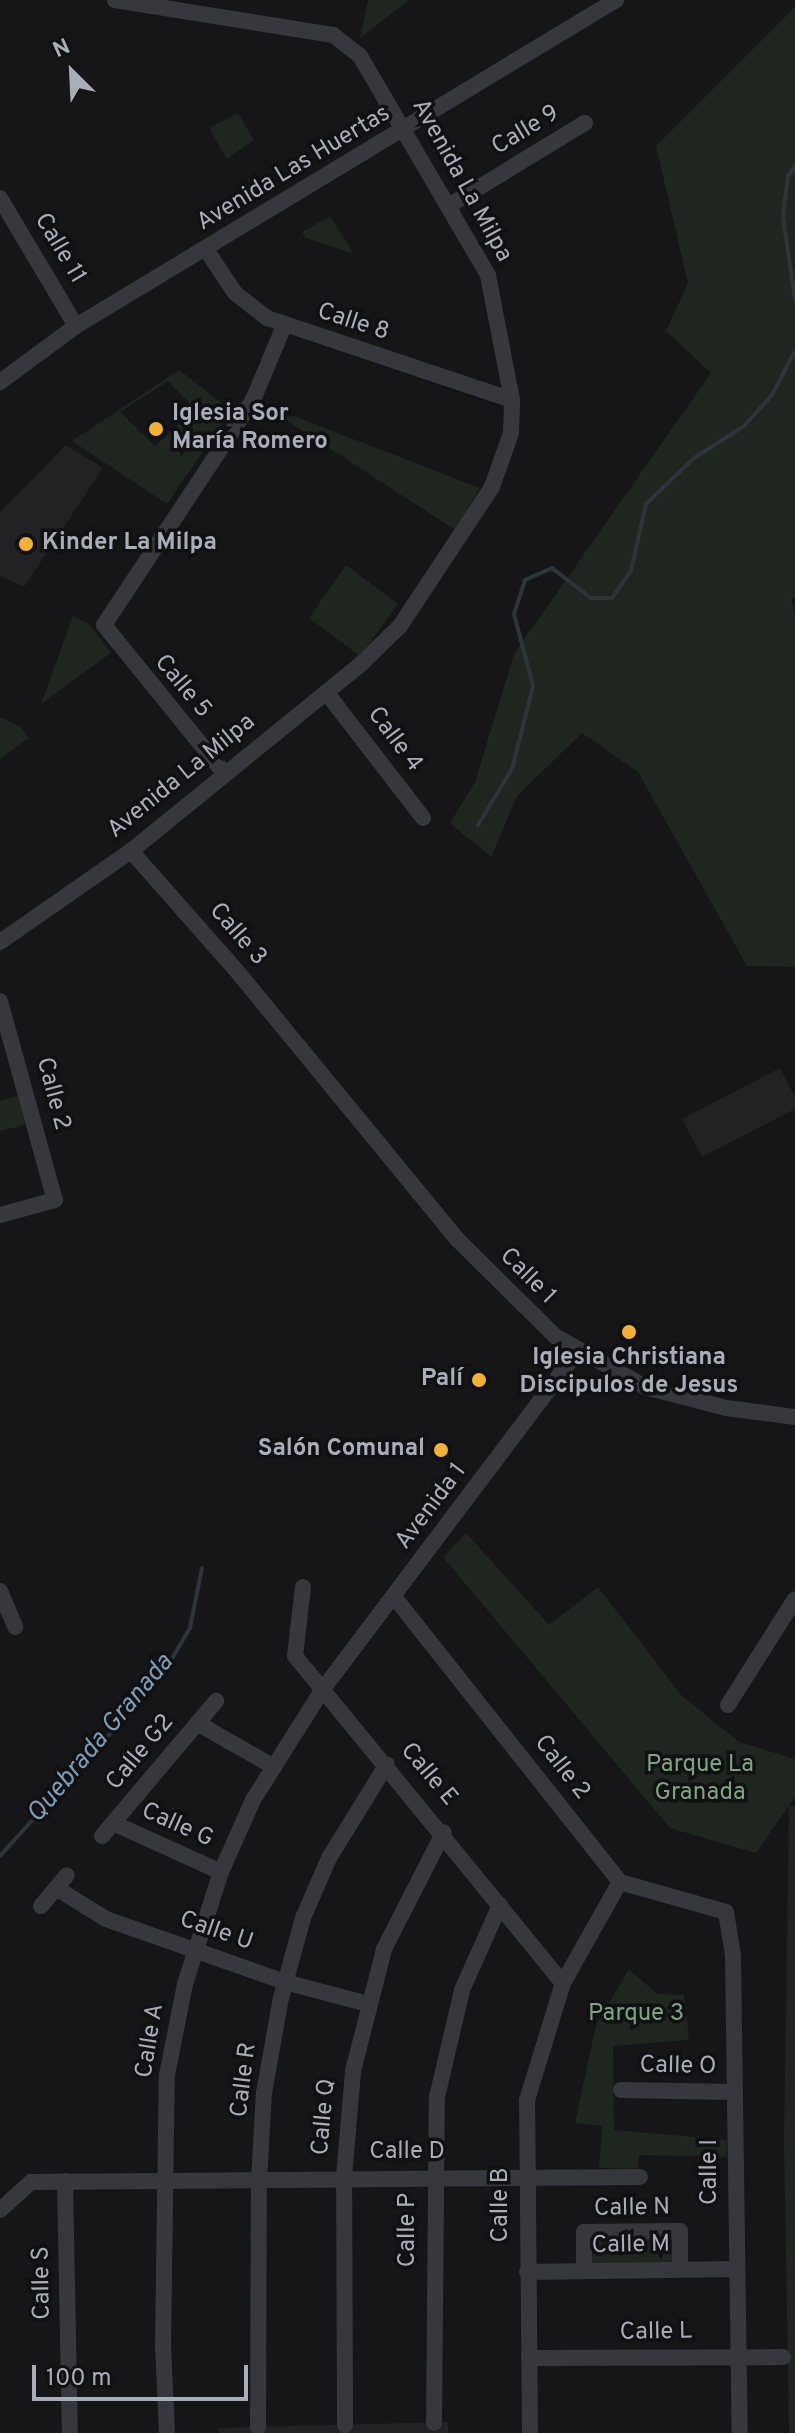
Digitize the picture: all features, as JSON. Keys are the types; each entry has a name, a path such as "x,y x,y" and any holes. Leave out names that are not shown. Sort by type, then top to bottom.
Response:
{"street":[{"name":"Avenida La Milpa","path":"0,942 131,851 326,692 400,626 437,575 501,467 511,433 512,400 488,275 450,205 360,56 333,35 115,0"},
{"name":"Avenida Las Huertas","path":"0,382 76,326 207,251 616,0"},
{"name":"Calle 9","path":"450,205 585,123"},
{"name":"Calle 11","path":"0,198 76,326"},
{"name":"Calle 8","path":"207,251 235,293 284,326 512,400"},
{"name":"Calle 5","path":"225,774 104,629 105,620 253,400 284,326"},
{"name":"Calle 4","path":"326,692 423,818"},
{"name":"Calle 3","path":"131,851 303,1053"},
{"name":"Calle 2","path":"0,1001 55,1200 0,1215"},
{"name":"Calle 1","path":"303,1053 476,1260 512,1299 578,1351 645,1387 726,1408 795,1417"},
{"name":"Avenida 1","path":"323,1689 395,1598 578,1351"},
{"name":"Calle E","path":"303,1587 295,1656 444,1832 563,1983"},
{"path":"0,1591 15,1627"},
{"name":"Calle 2","path":"395,1598 620,1882"},
{"path":"728,1705 795,1599"},
{"name":"Calle A","path":"167,2433 167,2075 194,1950 221,1872 253,1800 323,1689"},
{"name":"Calle G2","path":"102,1836 216,1701"},
{"path":"197,1723 274,1767"},
{"name":"Calle R","path":"258,2427 259,2179 264,2093 285,1982 303,1918 329,1858 387,1764"},
{"name":"Calle G","path":"113,1823 221,1872"},
{"name":"Calle Q","path":"345,2425 344,2177 353,2071 384,1949 444,1832"},
{"name":"Calle U","path":"41,1906 61,1881 106,1919 285,1982 368,2004"},
{"name":"Calle I","path":"620,1882 726,1912 733,1955 740,2433"},
{"name":"Calle B","path":"530,2433 527,2100 563,1983 620,1882"},
{"name":"Calle P","path":"434,2423 433,2177 437,2097 462,1990 500,1905"},
{"name":"Calle O","path":"621,2090 734,2092"},
{"name":"Calle D","path":"0,2210 31,2182 526,2175 640,2177"},
{"name":"Calle S","path":"65,2181 70,2433"},
{"name":"Calle N","path":"584,2271 584,2232 680,2231 680,2269"},
{"name":"Calle M","path":"527,2272 736,2269"},
{"name":"Calle L","path":"529,2358 783,2357"}],"shaded area":[{"name":"Kinder La Milpa","path":"66,445 103,468 24,587 0,576 0,512"},
{"path":"780,1068 795,1097 795,1109 702,1157 682,1119"},
{"path":"789,1806 795,1806 795,2141 784,2141"},
{"path":"448,2422 448,2433 219,2433 218,2428"}],"green space":[{"path":"368,0 409,0 360,38"},
{"path":"795,7 795,597 791,599 795,616 795,967 747,966 638,772 582,733 517,796 491,857 450,823 475,782 514,654 711,373 666,331 688,283 656,146"},
{"path":"238,113 254,140 227,159 209,128"},
{"path":"330,216 354,254 306,238 302,232"},
{"path":"179,370 231,410 167,504 72,441","holes":["168,381 195,409 155,446 120,412"]},
{"path":"260,403 480,488 455,530"},
{"path":"346,565 398,604 360,656 309,618"},
{"path":"73,616 89,624 111,653 41,704"},
{"path":"0,717 21,727 29,738 0,759"},
{"path":"18,1096 25,1125 0,1131 0,1101"},
{"name":"Parque La Granada","path":"466,1533 549,1625 598,1587 682,1696 739,1742 795,1759 795,1797 756,1853 670,1828 443,1557"},
{"name":"Parque 3","path":"629,1969 657,1994 684,1995 689,2040 613,2046 614,2130 727,2140 726,2157 639,2155 638,2169 599,2168 602,2126 575,2123 596,2025"},
{"path":"784,2141 795,2141 795,2433 789,2433"},
{"path":"586,2234 676,2236 677,2268 584,2271"}],"waterway":[{"name":"Quebrada Granada","path":"795,166 788,176 783,217 795,299"},
{"name":"Quebrada Granada","path":"478,825 512,769 533,686 514,614 525,580 552,568 591,598 612,598 631,571 646,504 694,458 744,426 772,395 795,351"},
{"name":"Quebrada Granada","path":"0,1856 161,1677 190,1628 202,1568"}],"place":[{"name":"Iglesia Sor María Romero","path":"156,429"},
{"name":"Kinder La Milpa","path":"26,544"},
{"name":"Iglesia Christiana Discipulos de Jesus","path":"629,1332"},
{"name":"Palí","path":"479,1380"},
{"name":"Salón Comunal","path":"441,1450"}]}
